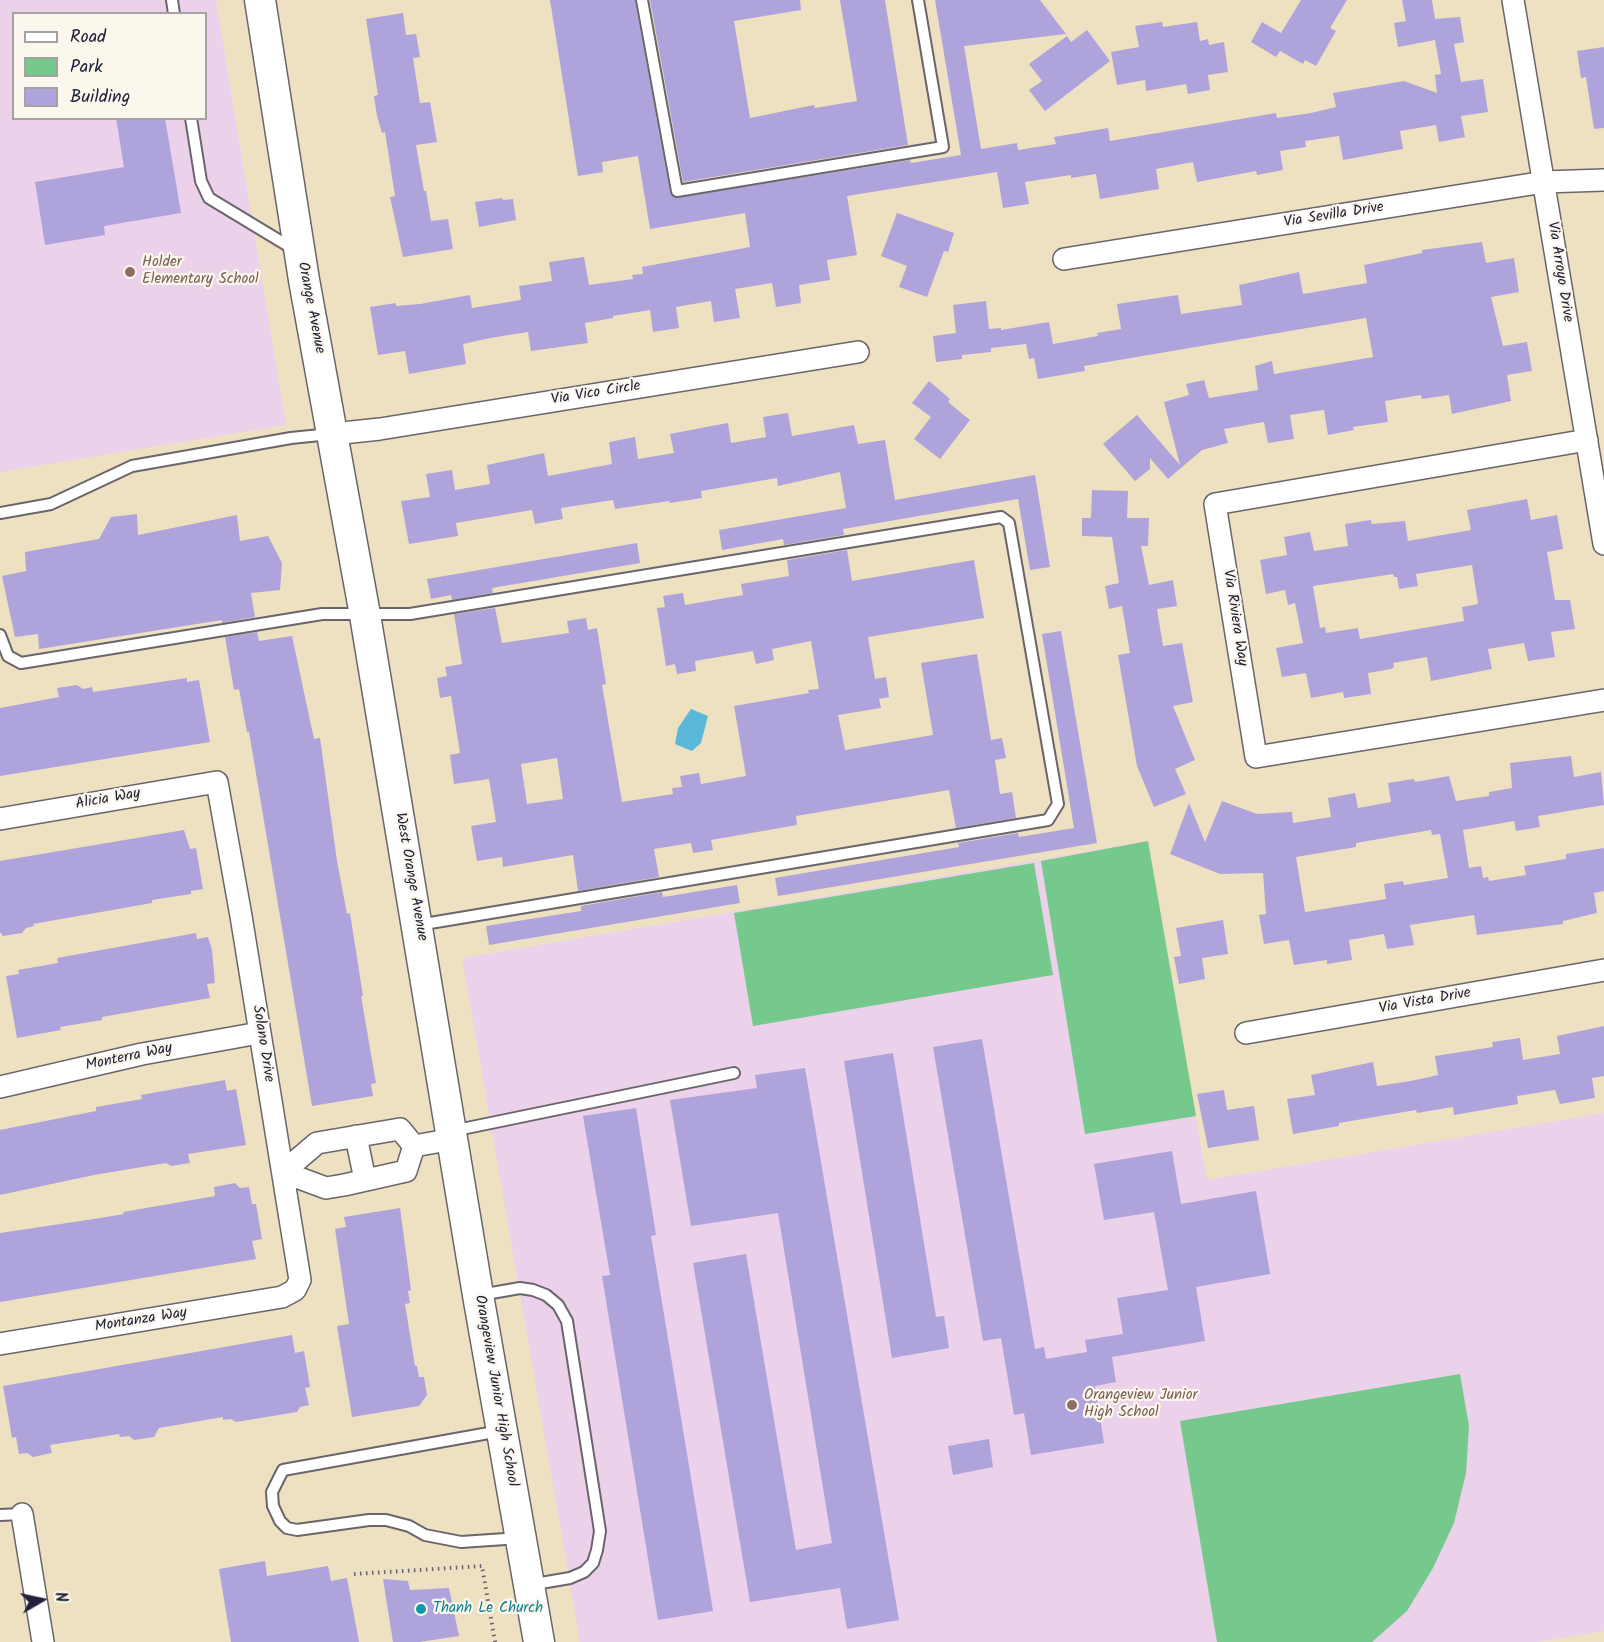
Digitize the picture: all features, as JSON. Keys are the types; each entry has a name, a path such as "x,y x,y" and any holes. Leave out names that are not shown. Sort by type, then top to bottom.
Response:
{"main road":[{"name":"Orange Avenue","path":"260,0 300,254 365,615"},
{"name":"West Orange Avenue","path":"365,615 452,1135"},
{"name":"Orangeview Junior High School","path":"452,1135 539,1642"}],"street":[{"name":"Via Arroyo Drive","path":"1513,0 1604,544"},
{"name":"Via Sevilla Drive","path":"1064,259 1544,182 1604,180"},
{"name":"Via Vico Circle","path":"333,434 391,427 858,352"},
{"name":"Via Riviera Way","path":"1587,440 1215,504 1256,757 1604,700"},
{"name":"Alicia Way","path":"0,819 217,782"},
{"name":"Solano Drive","path":"217,782 300,1280 295,1290 282,1297"},
{"name":"Via Vista Drive","path":"1246,1033 1604,970"},
{"name":"Monterra Way","path":"0,1087 142,1054 260,1033"},
{"path":"400,1128 414,1146 406,1171 326,1188 283,1172 317,1143 400,1128"},
{"path":"414,1146 452,1135"},
{"path":"356,1136 364,1180"},
{"name":"Montanza Way","path":"0,1344 282,1297"},
{"path":"22,1514 43,1642"}],"lane":[{"path":"642,0 676,191 943,147 918,0"},
{"path":"191,120 201,181 209,198 300,254"},
{"path":"0,513 51,504 132,466 291,438 333,434"},
{"path":"0,638 8,656 21,663 322,614 410,614 1001,517 1009,523 1058,804 1048,820 418,926"},
{"path":"452,1135 734,1073"},
{"path":"478,1295 520,1288 533,1290 546,1295 558,1305 567,1321 600,1531 593,1563 584,1572 570,1578 529,1585"},
{"path":"503,1430 283,1470 272,1492 273,1506 287,1528 297,1530 369,1520 386,1520 409,1526 425,1535 461,1542 476,1543 522,1538"},
{"path":"0,1515 22,1514"}],"path":[{"path":"354,1574 482,1566 495,1642"}],"shaded area":[{"name":"Holder Elementary School","path":"0,0 216,0 286,425 0,472"},
{"name":"Orangeview Junior High School","path":"1148,841 1207,1180 1604,1113 1604,1631 1537,1642 580,1642 462,958"}],"green space":[{"path":"1148,841 1196,1116 1085,1134 1041,861"},
{"path":"1034,863 1053,975 753,1026 734,913"},
{"path":"1460,1374 1469,1426 1466,1473 1454,1523 1433,1568 1407,1611 1372,1642 1217,1642 1180,1421"}],"water":[{"path":"691,709 708,716 701,743 692,751 675,744 678,728"}],"building":[{"path":"550,0 635,0 670,192 675,198 910,160 911,163 961,155 935,0 1040,0 1066,34 964,46 981,149 1017,143 1018,150 1056,144 1054,137 1108,128 1110,141 1276,113 1277,118 1311,113 1336,107 1333,93 1404,81 1437,93 1435,75 1441,74 1435,40 1398,47 1394,23 1406,21 1402,0 1432,0 1435,19 1460,17 1464,42 1454,44 1461,82 1483,79 1488,112 1461,116 1465,137 1439,142 1436,125 1400,131 1403,149 1343,160 1339,136 1305,141 1306,147 1280,151 1283,170 1257,175 1256,171 1197,182 1193,162 1156,169 1159,189 1100,199 1096,174 1071,178 1071,175 1025,182 1029,204 1003,208 997,172 847,196 857,255 827,260 830,280 799,285 801,303 776,307 772,283 735,289 740,318 714,322 711,301 676,307 679,328 653,332 650,310 613,316 613,318 585,323 588,343 531,351 528,332 490,338 463,344 466,364 409,374 405,351 378,355 370,307 396,303 396,306 420,304 470,295 472,308 521,300 519,286 552,281 549,262 584,257 589,285 633,279 632,275 643,274 642,267 750,247 745,213 650,229 638,156 602,162 603,172 578,176"},
{"path":"650,0 800,0 801,10 734,21 750,118 814,105 815,108 857,101 840,0 885,0 908,145 683,182"},
{"path":"1301,0 1347,0 1330,28 1336,31 1316,66 1305,60 1303,64 1280,51 1276,57 1251,42 1262,22 1281,33"},
{"path":"403,13 406,35 416,34 420,57 413,58 420,103 430,102 437,142 416,145 424,191 426,191 431,221 448,219 453,249 403,257 390,197 395,196 385,132 382,133 377,116 374,96 378,95 366,19"},
{"path":"1162,22 1163,27 1197,22 1200,41 1208,39 1209,45 1224,42 1228,72 1208,75 1210,90 1188,94 1186,84 1146,91 1145,80 1117,85 1111,52 1139,47 1135,26"},
{"path":"1087,30 1110,61 1045,111 1029,90 1042,81 1029,64 1067,36 1071,42"},
{"path":"1604,47 1604,128 1594,129 1586,77 1581,78 1577,51"},
{"path":"116,120 165,120 181,213 104,226 105,235 45,245 35,182 124,167"},
{"path":"502,198 503,200 513,199 516,220 479,227 475,202"},
{"path":"897,213 954,233 948,252 944,251 927,297 899,287 907,266 881,256"},
{"path":"1482,242 1486,263 1514,258 1519,292 1491,297 1503,346 1527,342 1532,371 1507,375 1511,401 1452,414 1449,395 1422,399 1421,395 1385,401 1388,422 1353,427 1354,430 1328,435 1324,410 1290,415 1294,439 1268,443 1264,422 1224,429 1228,443 1202,450 1168,479 1150,458 1150,469 1135,481 1103,444 1137,415 1180,465 1164,402 1189,395 1186,384 1204,380 1209,398 1258,390 1255,366 1272,361 1274,374 1373,357 1366,318 1084,366 1085,371 1038,379 1034,358 1029,359 1026,344 991,348 991,352 962,355 962,359 936,362 933,336 956,333 953,305 986,301 989,329 1001,328 1001,330 1049,322 1053,344 1098,336 1097,333 1121,329 1117,304 1178,295 1181,314 1242,305 1239,285 1299,272 1303,294 1367,283 1364,265 1422,253 1422,250"},
{"path":"929,381 950,399 948,402 970,420 940,459 914,439 931,417 912,403"},
{"path":"788,413 792,436 854,425 858,444 885,440 895,500 1035,475 1050,567 1030,570 1018,499 843,529 844,535 784,545 783,539 722,550 719,530 846,508 840,472 778,486 777,478 701,491 702,498 670,503 669,501 615,509 613,500 561,508 563,519 535,524 532,510 456,523 458,536 409,544 401,501 430,497 426,474 452,470 455,490 490,484 487,465 544,453 548,476 612,464 609,442 635,437 638,459 674,453 670,434 728,423 731,443 766,437 763,417"},
{"path":"1092,490 1128,491 1127,518 1149,518 1148,546 1141,546 1149,585 1173,580 1177,606 1157,609 1163,646 1182,643 1193,702 1173,706 1195,760 1175,769 1186,794 1154,807 1137,766 1118,655 1130,653 1122,606 1109,609 1105,586 1119,583 1112,537 1082,536 1082,518 1091,518"},
{"path":"1527,499 1531,520 1557,515 1563,549 1547,552 1555,600 1570,600 1575,629 1551,632 1555,657 1528,661 1524,643 1488,649 1492,669 1431,681 1427,657 1393,663 1394,667 1391,669 1368,673 1371,694 1344,698 1343,692 1311,698 1306,673 1282,677 1276,648 1303,643 1295,603 1288,605 1285,590 1266,594 1260,560 1287,555 1284,537 1310,532 1314,551 1348,546 1345,524 1371,520 1372,524 1405,521 1408,541 1471,530 1467,510","holes":["1472,565 1478,604 1462,607 1464,621 1360,639 1358,628 1326,633 1325,627 1320,628 1313,586 1393,574 1397,577 1399,589 1418,586 1416,574"]},
{"path":"137,514 138,535 237,515 240,541 268,536 282,563 280,590 251,593 255,617 222,623 222,620 39,649 38,634 15,637 2,576 26,571 25,552 99,539 111,517"},
{"path":"637,543 640,563 492,588 493,593 452,600 451,595 431,599 427,579"},
{"path":"847,550 852,581 974,560 984,618 868,637 875,679 886,677 889,697 879,699 881,708 838,715 845,750 933,735 921,663 977,654 991,740 1002,738 1006,758 995,760 1000,794 1012,792 1016,818 956,828 949,790 796,816 797,825 711,840 713,850 693,853 691,843 654,849 659,877 578,891 573,855 503,867 502,857 477,861 471,826 496,822 489,779 454,784 450,755 460,753 451,696 440,698 437,678 447,676 445,667 462,664 454,614 495,608 502,643 569,633 567,621 586,618 588,630 597,628 606,684 602,685 622,802 673,794 672,788 682,787 680,776 699,773 701,784 746,776 734,706 809,693 808,690 819,689 811,641 772,649 774,660 756,664 753,651 695,661 696,671 677,674 675,664 666,666 657,608 665,607 663,596 683,593 685,605 743,595 741,584 789,576 787,560","holes":["557,758 563,799 527,804 521,764"]},
{"path":"1061,631 1097,843 778,896 775,878 959,847 958,843 1018,833 1019,837 1074,828 1042,634"},
{"path":"257,632 259,641 292,636 314,739 320,738 337,861 347,914 350,913 376,1083 371,1084 373,1096 312,1106 249,732 247,732 239,689 234,690 225,637"},
{"path":"187,678 187,682 199,680 210,742 0,776 0,708 59,697 57,688 77,685 83,689 92,687 93,692"},
{"path":"1571,756 1574,777 1601,772 1604,805 1538,816 1540,827 1516,831 1514,821 1463,830 1469,868 1481,866 1483,878 1488,877 1489,881 1526,875 1524,866 1566,859 1566,854 1604,848 1604,891 1594,893 1597,913 1563,921 1563,924 1477,935 1474,915 1410,925 1414,945 1387,949 1384,934 1349,940 1352,960 1327,964 1327,960 1294,965 1289,940 1264,944 1259,915 1266,914 1263,873 1220,874 1170,854 1189,803 1205,842 1222,801 1257,814 1292,812 1293,823 1331,817 1328,798 1355,793 1358,808 1391,802 1388,783 1414,779 1415,782 1449,776 1456,801 1489,796 1489,792 1512,788 1510,763","holes":["1431,830 1432,835 1440,834 1448,878 1404,885 1403,881 1384,884 1386,899 1305,912 1296,857 1356,847 1356,843"]},
{"path":"184,830 190,849 196,848 203,889 191,891 191,894 152,900 152,903 33,924 34,926 26,928 22,933 3,936 0,932 0,861"},
{"path":"737,885 740,903 489,945 486,926 581,911 581,906 662,892 663,897"},
{"path":"1223,920 1228,954 1202,958 1205,979 1179,984 1174,957 1181,956 1176,928"},
{"path":"196,933 197,939 208,937 212,950 215,983 207,984 210,998 102,1017 102,1020 60,1027 61,1030 17,1038 6,976 19,974 18,970 58,963 57,958"},
{"path":"1604,1026 1604,1076 1592,1078 1595,1098 1560,1104 1555,1090 1517,1096 1518,1104 1454,1115 1453,1107 1417,1113 1416,1110 1339,1123 1339,1126 1293,1134 1287,1099 1315,1095 1311,1075 1373,1062 1377,1086 1411,1081 1438,1075 1435,1056 1493,1047 1492,1042 1520,1038 1523,1060 1560,1054 1557,1036"},
{"path":"982,1039 1035,1349 1044,1347 1046,1359 1087,1352 1085,1340 1123,1334 1117,1298 1168,1290 1154,1212 1104,1220 1094,1164 1172,1151 1181,1204 1256,1191 1270,1274 1196,1287 1205,1341 1112,1357 1116,1382 1095,1386 1104,1443 1031,1455 1024,1413 1014,1415 1001,1338 983,1341 933,1047"},
{"path":"893,1053 936,1317 944,1316 949,1348 892,1358 844,1061"},
{"path":"805,1068 899,1620 847,1629 840,1588 750,1602 693,1263 746,1254 796,1550 832,1543 778,1213 691,1226 670,1100 757,1088 755,1075"},
{"path":"225,1080 227,1091 236,1089 246,1145 188,1154 190,1163 171,1166 166,1163 94,1175 0,1195 0,1130 96,1111 96,1107 142,1099 141,1095"},
{"path":"1224,1090 1227,1110 1254,1106 1259,1140 1208,1148 1197,1094"},
{"path":"636,1108 656,1235 651,1236 713,1611 658,1620 602,1276 610,1275 583,1116"},
{"path":"235,1183 240,1188 249,1187 252,1204 256,1204 262,1239 252,1241 256,1259 0,1302 0,1233 124,1214 123,1212 215,1196 214,1187"},
{"path":"400,1208 411,1290 408,1291 410,1303 405,1304 415,1366 417,1366 419,1377 424,1377 427,1395 419,1406 352,1417 337,1326 349,1324 335,1229 346,1227 344,1217"},
{"path":"292,1335 295,1353 304,1351 310,1387 305,1388 309,1405 300,1407 297,1412 236,1422 231,1419 223,1420 223,1417 159,1428 154,1437 134,1440 129,1436 120,1437 119,1434 50,1445 52,1453 33,1457 27,1453 19,1454 16,1437 12,1438 3,1386"},
{"path":"989,1439 993,1467 953,1475 948,1446"},
{"path":"265,1561 267,1576 328,1566 331,1581 347,1578 359,1642 231,1642 219,1569"},
{"path":"383,1579 408,1581 410,1590 449,1588 459,1636 419,1642 393,1642"}],"place":[{"name":"Holder Elementary School","path":"130,272"},
{"name":"Orangeview Junior High School","path":"1072,1405"},
{"name":"Thanh Le Church","path":"421,1609"}]}
